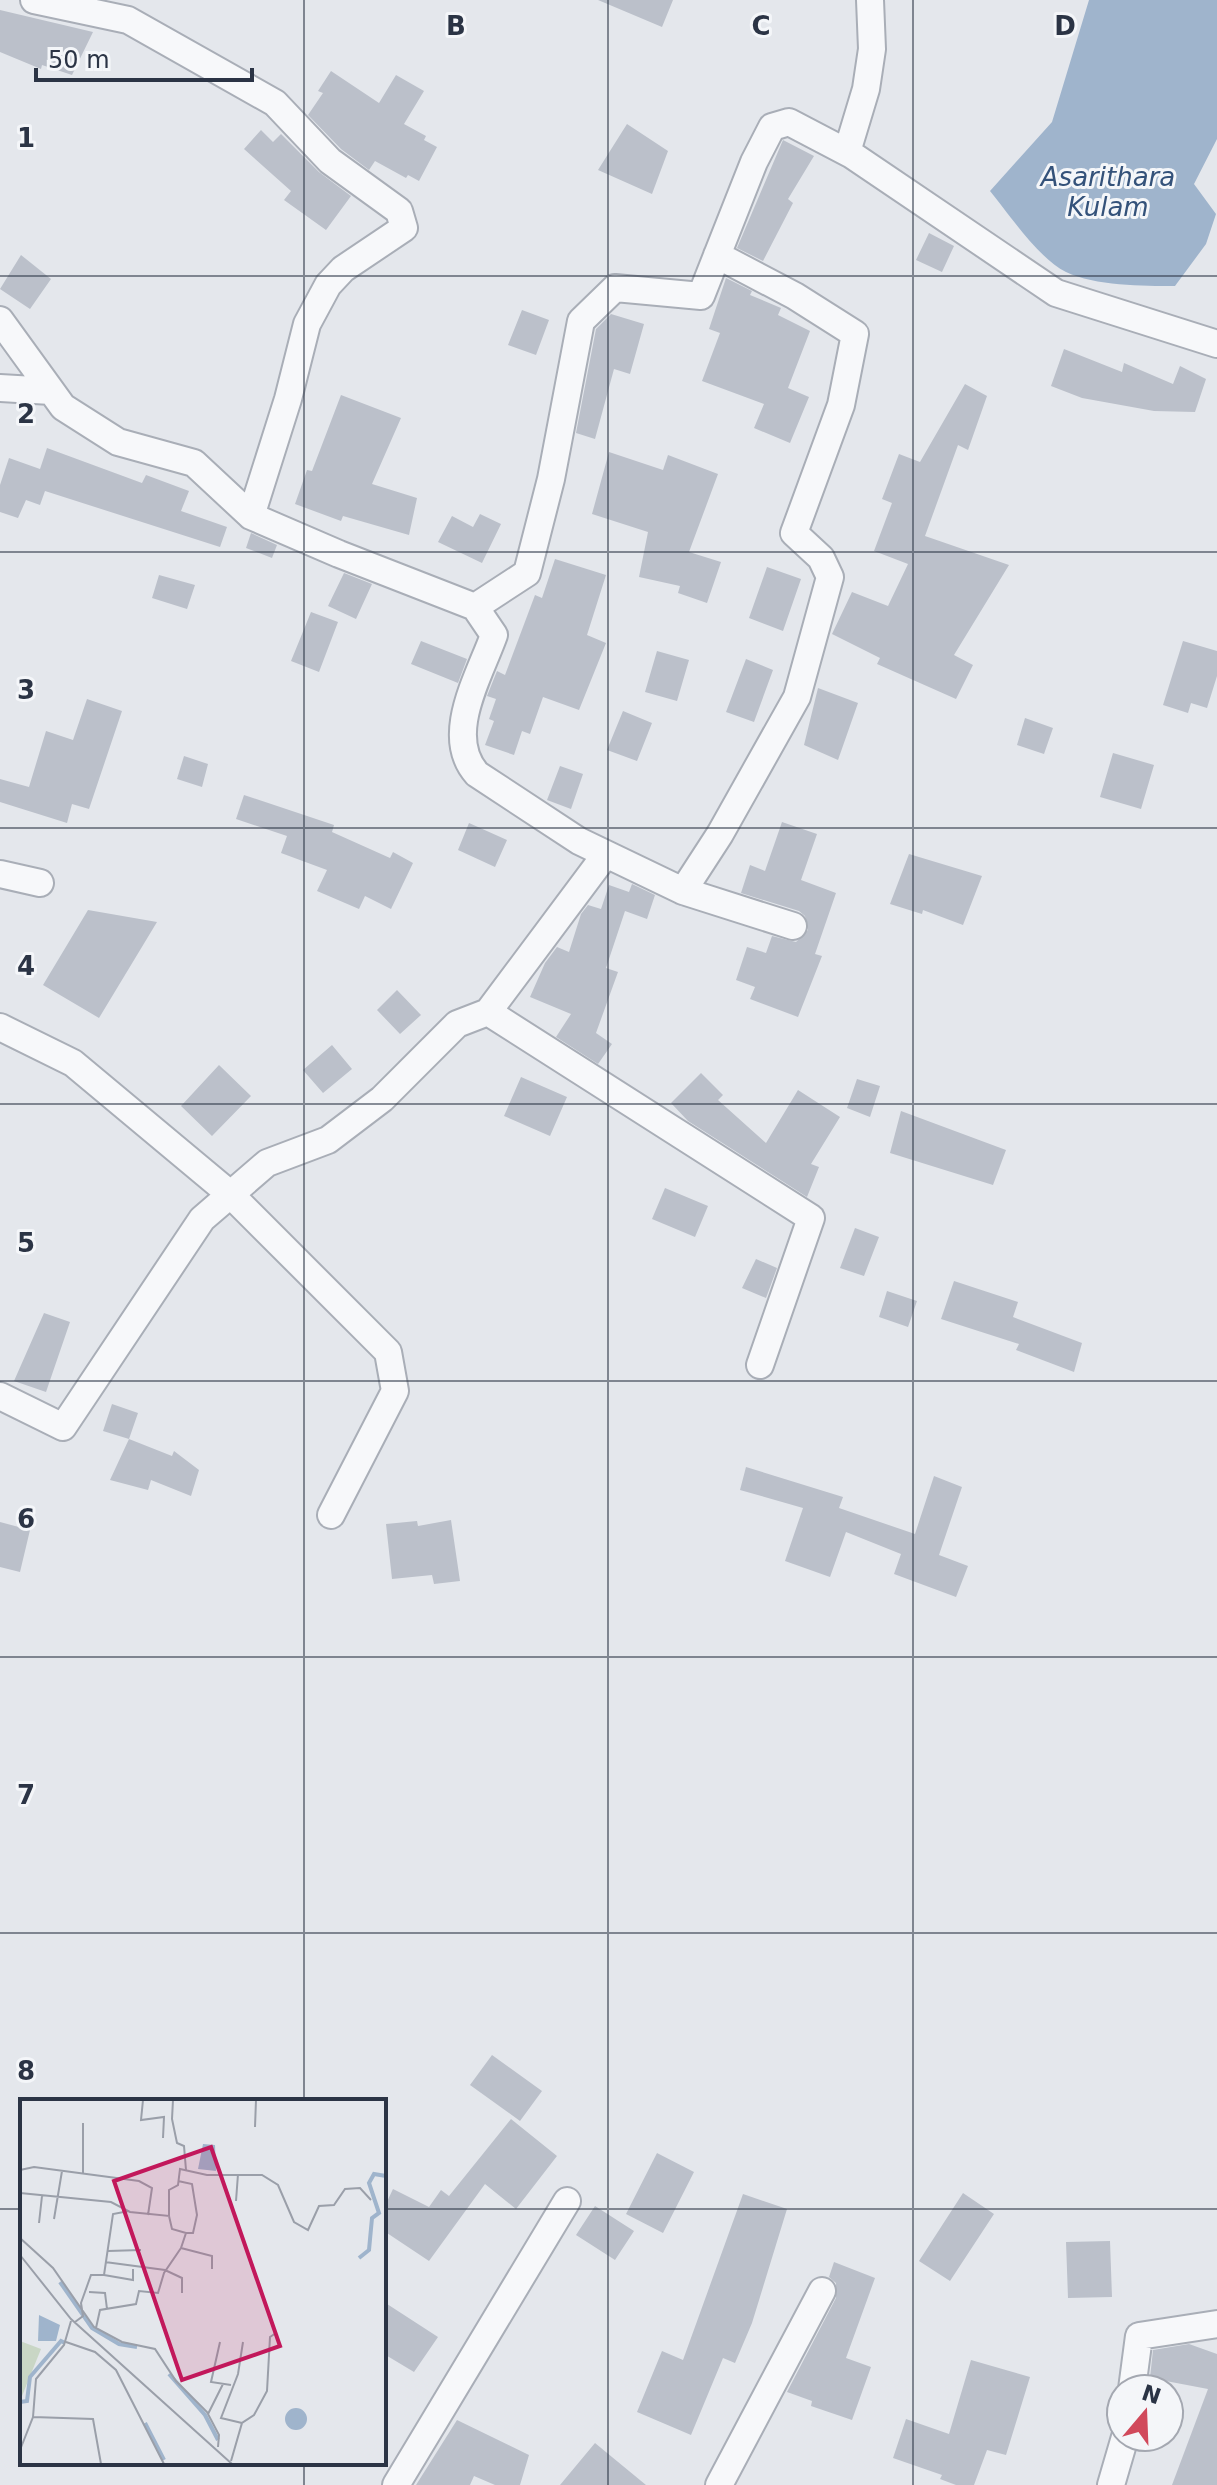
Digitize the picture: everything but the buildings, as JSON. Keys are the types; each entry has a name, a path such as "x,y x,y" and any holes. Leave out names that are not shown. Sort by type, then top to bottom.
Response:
{"street":[{"path":"34,0 128,20 275,103 330,161 399,211 404,228 343,269 328,285 307,324 288,399 251,516"},
{"path":"847,152 866,89 872,49 870,0"},
{"path":"475,607 527,573 551,479 581,321 615,288 701,296 772,127 789,122 847,152 1056,293 1217,344"},
{"path":"683,891 720,834 797,697 830,577 821,558 794,533 841,405 855,334 795,296 717,255"},
{"path":"0,320 63,407 118,442 194,463 251,516 475,607 494,635 461,729 467,764 477,774 568,834 606,854 683,891 793,926"},
{"path":"0,388 51,391"},
{"path":"0,1396 63,1427 202,1219 267,1163 328,1140 382,1099 457,1024 488,1012 606,854"},
{"path":"0,874 40,883"},
{"path":"488,1012 811,1218 760,1365"},
{"path":"0,1027 73,1063 230,1194 388,1352 395,1391 331,1515"},
{"path":"396,2485 567,2201"},
{"path":"719,2485 822,2291"},
{"path":"1134,2373 1139,2336 1217,2324"},
{"path":"1111,2485 1120,2453"}],"water":[{"name":"Asarithara Kulam","path":"1089,0 1217,0 1217,139 1194,184 1216,214 1206,244 1175,286 1105,283 1066,272 1035,247 990,191 1052,122"}]}
